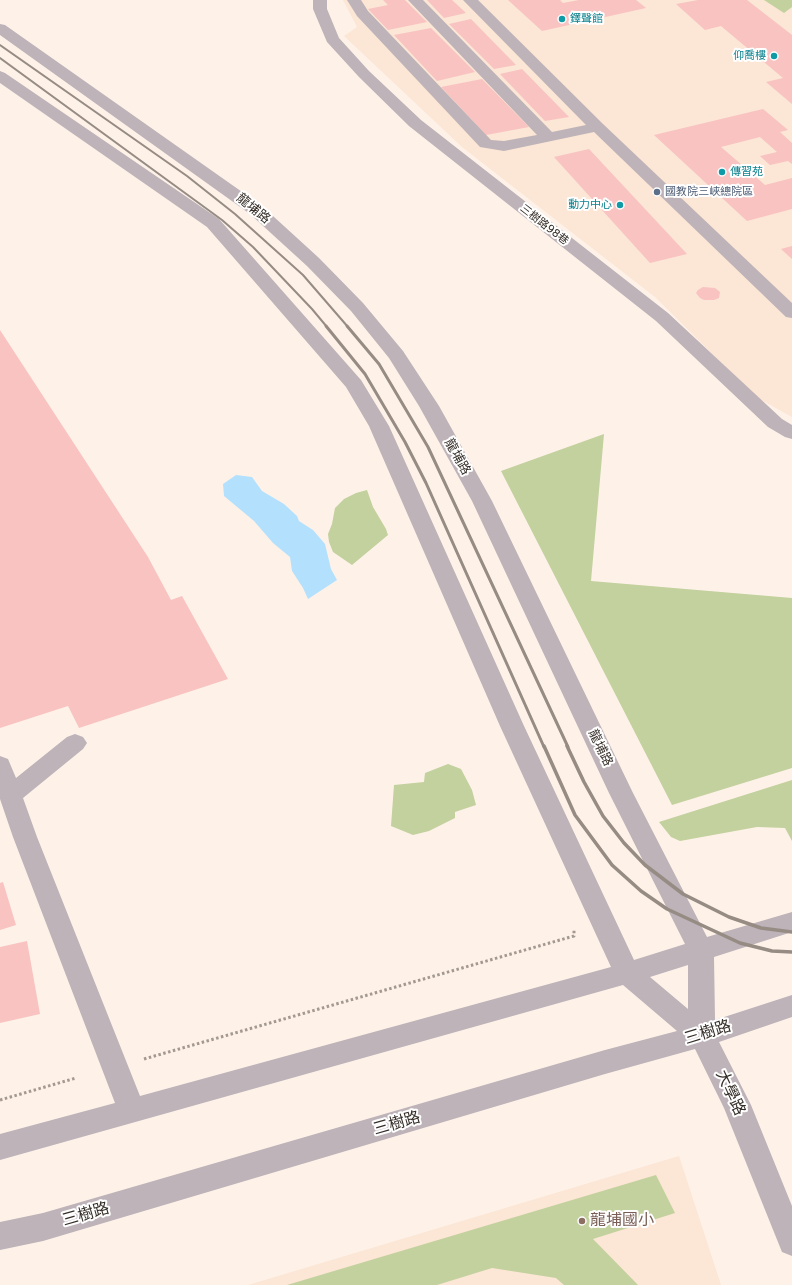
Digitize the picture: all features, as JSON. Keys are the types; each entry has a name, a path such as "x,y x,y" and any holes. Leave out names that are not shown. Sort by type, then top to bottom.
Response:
{"street":[{"name":"三樹路98巷","path":"320,0 320,9 332,40 364,74 415,123 662,317 775,423 792,433"},
{"path":"354,0 362,13 486,144 504,146 597,126"},
{"path":"415,0 548,137"},
{"path":"470,0 597,126 792,313"},
{"name":"龍埔路","path":"0,28 256,210 313,262 357,307 396,355 429,406 482,501 621,793 701,951 702,1036"},
{"path":"0,76 213,224 354,384 379,426 512,726 627,973"},
{"path":"10,795 75,743"},
{"path":"0,765 25,837 132,1111"},
{"path":"0,1146 132,1111 179,1096 627,973 792,922"},
{"name":"大學路","path":"627,973 702,1036 737,1105 792,1242"},
{"name":"三樹路","path":"0,1236 43,1227 598,1064 702,1036 792,1006"}],"path":[{"path":"138,1060 574,936 574,929"},
{"path":"0,1100 76,1078"}],"shaded area":[{"name":"國教院三峽總院區","path":"343,0 792,0 792,417 756,397 655,297 462,147 344,36 357,27"},
{"name":"龍埔國小","path":"679,1156 721,1285 248,1285"}],"green space":[{"path":"764,0 792,0 792,7 784,13"},
{"path":"604,434 591,581 792,598 792,768 672,805 501,471"},
{"path":"367,490 373,507 388,535 352,565 333,552 328,534 332,524 335,508 344,499 356,493"},
{"path":"448,764 461,769 472,790 476,805 455,812 455,818 429,831 413,835 391,826 394,785 424,782 425,773"},
{"path":"792,780 792,841 785,828 757,827 680,841 671,837 659,822"},
{"path":"656,1175 675,1213 593,1239 638,1285 564,1285 556,1278 492,1268 437,1285 287,1285"}],"water":[{"path":"236,475 252,477 262,491 284,504 297,516 299,521 313,530 325,544 331,569 337,580 308,599 292,571 290,557 273,543 254,521 224,496 223,484"}],"building":[{"path":"383,0 405,0 427,22 388,30 368,9 388,5"},
{"path":"427,0 452,0 466,13 444,18"},
{"name":"鐸聲館","path":"508,0 560,0 563,3 579,0 636,0 646,8 542,31"},
{"name":"仰喬樓","path":"698,0 747,0 792,35 792,104 766,82 783,78 721,26 705,30 676,4"},
{"path":"471,19 516,65 494,69 449,24"},
{"path":"431,28 475,72 437,81 394,35"},
{"path":"522,69 569,117 545,121 500,74"},
{"path":"482,79 529,127 486,135 441,87"},
{"name":"傳習苑","path":"763,109 788,130 780,132 792,143 792,164 788,161 770,165 760,156 777,152 760,137 721,147 765,185 792,178 792,209 747,221 654,135"},
{"name":"動力中心","path":"589,149 687,254 650,263 554,157"},
{"path":"792,246 792,259 781,249"},
{"path":"703,287 715,288 720,292 719,298 714,300 704,300 700,298 696,293"},
{"path":"0,330 148,557 171,600 182,596 228,679 79,728 68,706 0,728"},
{"path":"3,882 16,925 0,930 0,883"},
{"path":"27,941 40,1014 0,1023 0,947"}],"railway":[{"path":"0,45 187,176 235,214 303,275 348,327"},
{"path":"0,58 222,220 253,247 312,309 327,327"},
{"path":"326,326 365,374 405,442 426,483 544,747"},
{"path":"347,326 379,364 428,447 568,747"},
{"path":"544,746 575,815 612,865 641,891 667,909 740,943 772,951 792,952"},
{"path":"567,746 584,782 603,816 624,843 645,865 683,894 729,917 761,928 792,932"}],"place":[{"name":"鐸聲館","path":"562,19"},
{"name":"仰喬樓","path":"774,56"},
{"name":"傳習苑","path":"722,172"},
{"name":"國教院三峽總院區","path":"657,192"},
{"name":"動力中心","path":"620,205"},
{"name":"龍埔國小","path":"582,1221"}]}
